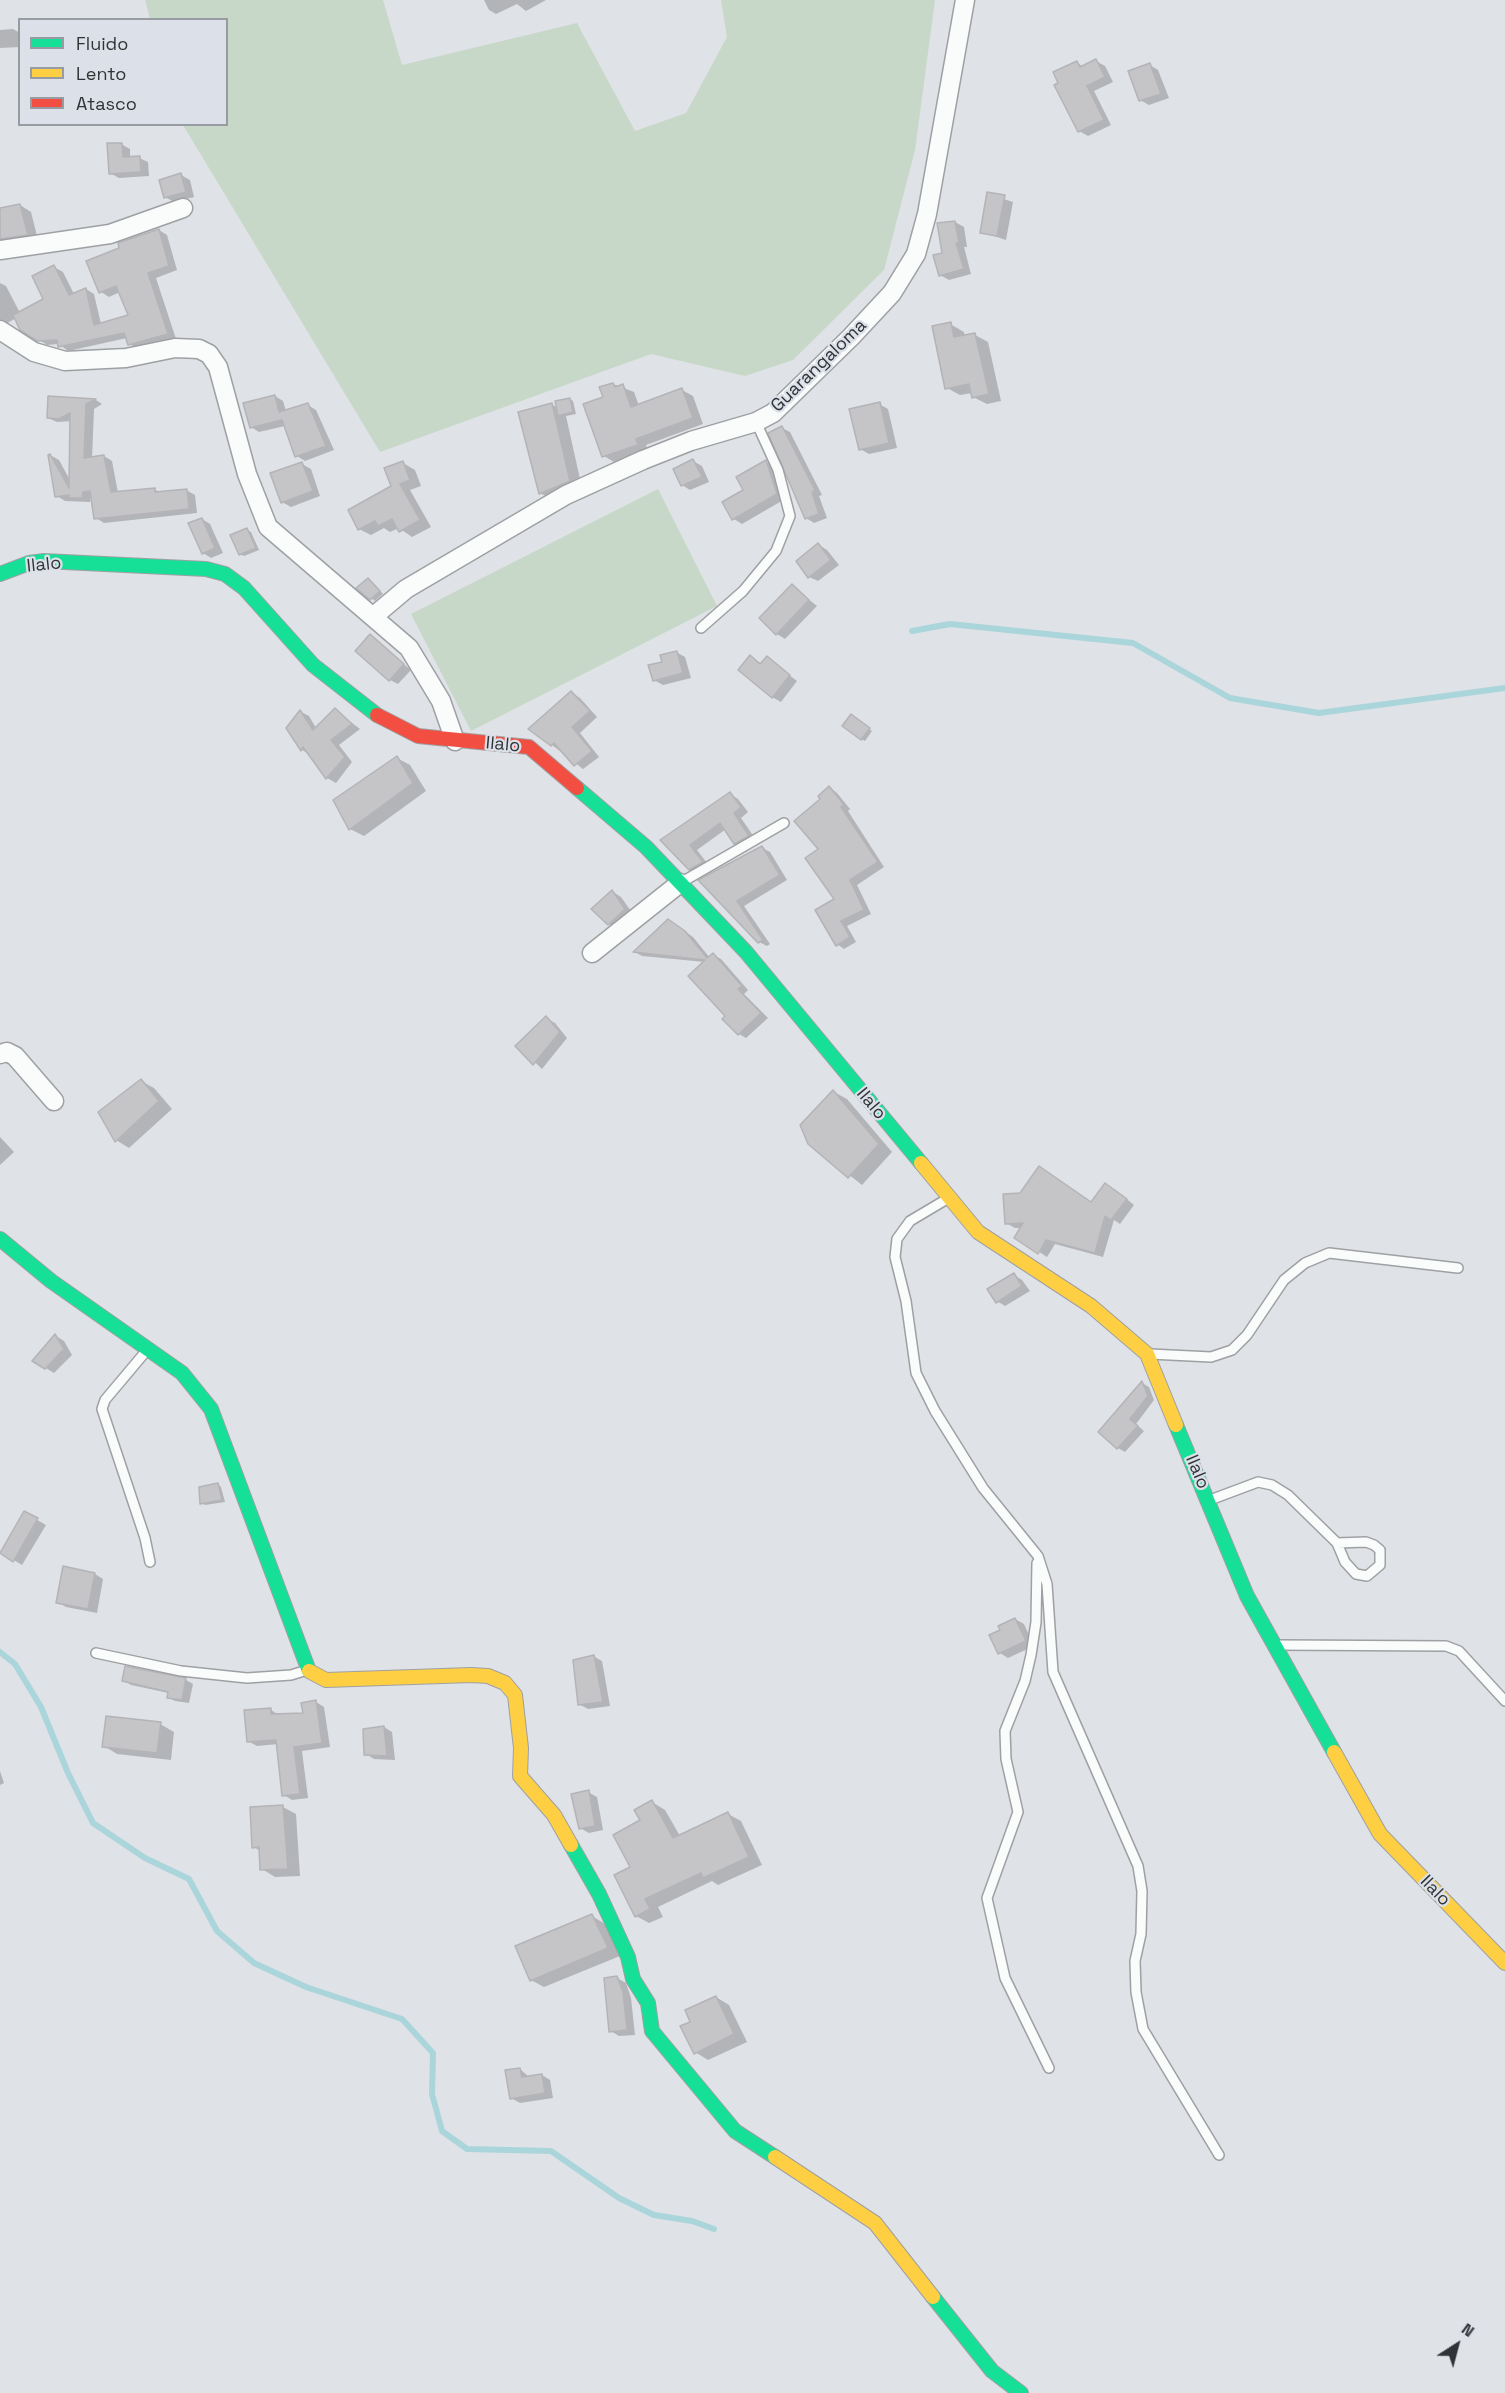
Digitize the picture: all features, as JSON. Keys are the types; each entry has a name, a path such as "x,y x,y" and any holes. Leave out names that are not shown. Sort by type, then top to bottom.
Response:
{"street":[{"name":"Guarangaloma","path":"374,616 406,589 566,495 691,441 756,422 773,413 860,328 892,293 916,254 927,214 964,0"},
{"path":"0,250 110,234 183,208"},
{"path":"0,330 34,352 65,361 126,358 176,348 199,349 209,354 218,367 247,474 268,527 409,648 441,702 455,741"},
{"name":"Ilalo","path":"0,574 28,563 45,561 206,569 225,574 244,588 313,665 373,713 418,736 455,741 518,744 538,752 646,847 746,952 978,1232 1091,1306 1148,1354 1247,1596 1380,1834 1505,1963"},
{"path":"592,953 680,883"},
{"path":"0,1054 7,1052 15,1056 54,1101"},
{"path":"0,1239 51,1281 182,1373 211,1409 227,1448 241,1494 298,1652 307,1670 326,1680 471,1675 488,1676 505,1683 515,1695 521,1748 520,1776 554,1815 599,1894 628,1957 633,1979 648,2003 652,2031 735,2131 875,2223 992,2371 1022,2393"}],"lane":[{"path":"701,628 743,591 776,551 790,516 778,470 756,422"},
{"path":"680,883 784,823"},
{"path":"949,1198 910,1221 897,1239 895,1257 906,1301 916,1373 935,1411 983,1488 1038,1556 1047,1584 1053,1672 1138,1866 1142,1891 1141,1934 1135,1961 1136,1992 1143,2029 1219,2155"},
{"path":"1148,1354 1211,1357 1232,1350 1247,1335 1284,1280 1305,1263 1329,1253 1458,1268"},
{"path":"149,1348 105,1400 102,1409 145,1538 150,1562"},
{"path":"1209,1500 1258,1482 1272,1485 1288,1495 1337,1543 1345,1562 1356,1574 1367,1576 1380,1565 1380,1550 1374,1545 1366,1542 1337,1543"},
{"path":"1038,1556 1036,1622 1031,1655 1026,1681 1005,1731 1006,1759 1018,1812 987,1898 1005,1978 1049,2068"},
{"path":"1273,1645 1446,1646 1459,1651 1505,1701"},
{"path":"96,1653 181,1671 247,1677 291,1675 307,1670"}],"green space":[{"path":"145,0 383,0 402,65 577,23 635,131 686,113 727,37 721,0 935,0 915,150 884,270 793,360 745,376 651,354 380,452 184,126 228,126 228,18 150,18"},
{"path":"658,489 717,606 471,731 411,614"}],"building":[{"path":"1096,59 1105,77 1087,86 1104,120 1078,132 1054,85 1058,83 1053,72 1077,61 1080,67"},
{"path":"1150,63 1161,94 1139,101 1128,71"},
{"path":"107,143 122,143 123,157 140,156 141,172 109,174"},
{"path":"181,173 186,192 164,198 159,180"},
{"path":"987,192 1005,195 997,236 980,233"},
{"path":"20,204 28,235 0,239 0,208"},
{"path":"955,221 959,243 956,243 964,269 939,276 933,255 942,253 937,223"},
{"path":"159,229 169,266 148,273 168,334 128,345 124,333 58,347 57,340 37,341 20,330 13,315 43,299 32,276 54,265 69,295 86,288 94,325 128,315 116,286 99,293 86,261 119,248 118,243"},
{"path":"951,322 954,337 975,333 989,394 972,398 969,384 945,389 932,326"},
{"path":"613,383 615,387 623,384 631,407 682,388 693,418 636,439 638,445 602,457 583,404 603,397 599,387"},
{"path":"275,395 279,412 308,403 326,446 295,457 282,420 250,428 243,403"},
{"path":"48,396 96,399 86,404 84,458 104,455 111,492 155,488 155,492 187,489 189,509 94,519 90,491 83,492 82,498 69,498 69,495 55,497 48,455 50,454 69,488 70,413 59,419 47,418"},
{"path":"570,398 573,412 558,416 555,401"},
{"path":"880,402 889,443 859,450 849,409"},
{"path":"552,403 570,481 539,494 518,412"},
{"path":"782,426 815,490 812,492 819,514 805,519 768,433"},
{"path":"693,459 702,477 681,486 673,469"},
{"path":"766,460 777,494 732,520 722,502 743,490 736,477"},
{"path":"403,461 410,480 400,484 420,520 399,532 392,519 378,526 375,521 358,530 348,510 391,486 384,468"},
{"path":"302,462 313,491 281,503 270,473"},
{"path":"202,518 215,548 202,554 188,523"},
{"path":"247,528 256,548 239,555 230,535"},
{"path":"818,543 831,560 808,578 796,561"},
{"path":"368,578 380,591 370,600 356,588"},
{"path":"792,584 809,600 776,635 759,618"},
{"path":"370,634 404,664 389,681 355,651"},
{"path":"677,651 683,673 653,681 648,665 662,662 660,655"},
{"path":"750,655 760,664 767,656 790,675 772,698 738,670"},
{"path":"571,691 590,711 572,727 592,751 574,766 554,743 551,746 528,729"},
{"path":"335,708 352,724 331,740 345,757 326,779 303,747 301,751 286,728 300,710 313,730"},
{"path":"851,714 870,728 861,740 842,726"},
{"path":"397,756 413,783 349,830 333,800"},
{"path":"829,786 844,805 841,807 878,862 850,880 864,910 841,921 850,937 836,946 815,910 834,899 805,858 818,849 794,821 820,799 818,796"},
{"path":"730,792 741,807 734,813 749,836 734,844 720,823 690,845 703,862 689,870 660,840"},
{"path":"762,846 780,875 737,901 763,940 758,943 698,880"},
{"path":"612,890 625,909 608,925 591,909"},
{"path":"668,919 685,931 707,958 713,953 742,986 738,989 761,1013 738,1035 722,1019 725,1016 688,976 705,960 633,952"},
{"path":"546,1016 560,1032 533,1065 515,1046"},
{"path":"141,1079 159,1101 115,1142 98,1112"},
{"path":"833,1090 879,1144 848,1178 808,1144 800,1125"},
{"path":"1039,1166 1091,1202 1105,1183 1127,1199 1111,1220 1105,1216 1095,1253 1046,1240 1038,1254 1014,1238 1023,1223 1005,1224 1003,1194 1020,1193"},
{"path":"1014,1273 1022,1286 996,1303 987,1289"},
{"path":"55,1334 64,1349 45,1369 32,1361"},
{"path":"1142,1381 1148,1396 1130,1419 1138,1426 1117,1449 1098,1432"},
{"path":"218,1483 222,1500 200,1504 199,1487"},
{"path":"24,1511 38,1518 13,1562 0,1553"},
{"path":"63,1566 95,1573 88,1609 56,1603"},
{"path":"1015,1618 1026,1641 998,1654 989,1635 1000,1630 998,1626"},
{"path":"594,1655 603,1702 578,1705 573,1660"},
{"path":"125,1666 186,1678 182,1700 167,1698 168,1692 122,1681"},
{"path":"316,1700 322,1743 294,1747 300,1794 282,1796 276,1740 247,1742 244,1710 271,1708 271,1714 303,1713 301,1703"},
{"path":"106,1716 161,1722 157,1753 102,1747"},
{"path":"384,1726 387,1756 364,1755 363,1729"},
{"path":"589,1790 595,1826 579,1829 571,1794"},
{"path":"652,1800 673,1838 728,1812 749,1857 703,1878 701,1873 645,1899 650,1909 635,1917 614,1875 630,1867 613,1835 640,1820 634,1810"},
{"path":"283,1805 288,1869 260,1870 259,1847 252,1848 250,1807"},
{"path":"592,1914 608,1948 530,1981 515,1946"},
{"path":"617,1976 623,1992 627,2030 609,2032 604,1978"},
{"path":"716,1996 734,2034 694,2054 680,2026 690,2022 685,2010"},
{"path":"520,2068 522,2077 542,2074 545,2093 510,2099 505,2070"}],"waterway":[{"path":"912,631 950,624 1133,643 1230,698 1319,713 1505,688"},
{"path":"0,1652 15,1664 41,1707 68,1773 93,1823 145,1858 189,1879 217,1931 254,1963 306,1987 402,2019 433,2053 432,2094 442,2131 467,2149 551,2151 619,2198 654,2215 692,2221 714,2229"}],"traffic: fast":[{"path":"0,574 29,563 44,561 206,569 225,574 244,588 313,665 377,715"},
{"path":"577,788 646,847 746,952 921,1163"},
{"path":"0,1239 51,1281 182,1373 211,1409 309,1671"},
{"path":"1176,1425 1247,1596 1334,1752"},
{"path":"571,1845 599,1894 628,1957 633,1979 648,2003 652,2031 735,2131 775,2157"},
{"path":"933,2297 992,2371 1021,2393"}],"traffic: slow":[{"path":"921,1163 978,1232 1091,1306 1147,1354 1176,1425"},
{"path":"309,1671 326,1680 471,1675 488,1676 505,1683 515,1695 521,1748 520,1776 554,1815 571,1845"},
{"path":"1334,1752 1380,1834 1505,1963"},
{"path":"775,2157 875,2223 933,2297"}],"traffic: jam":[{"path":"377,715 418,736 529,747 577,788"}]}
